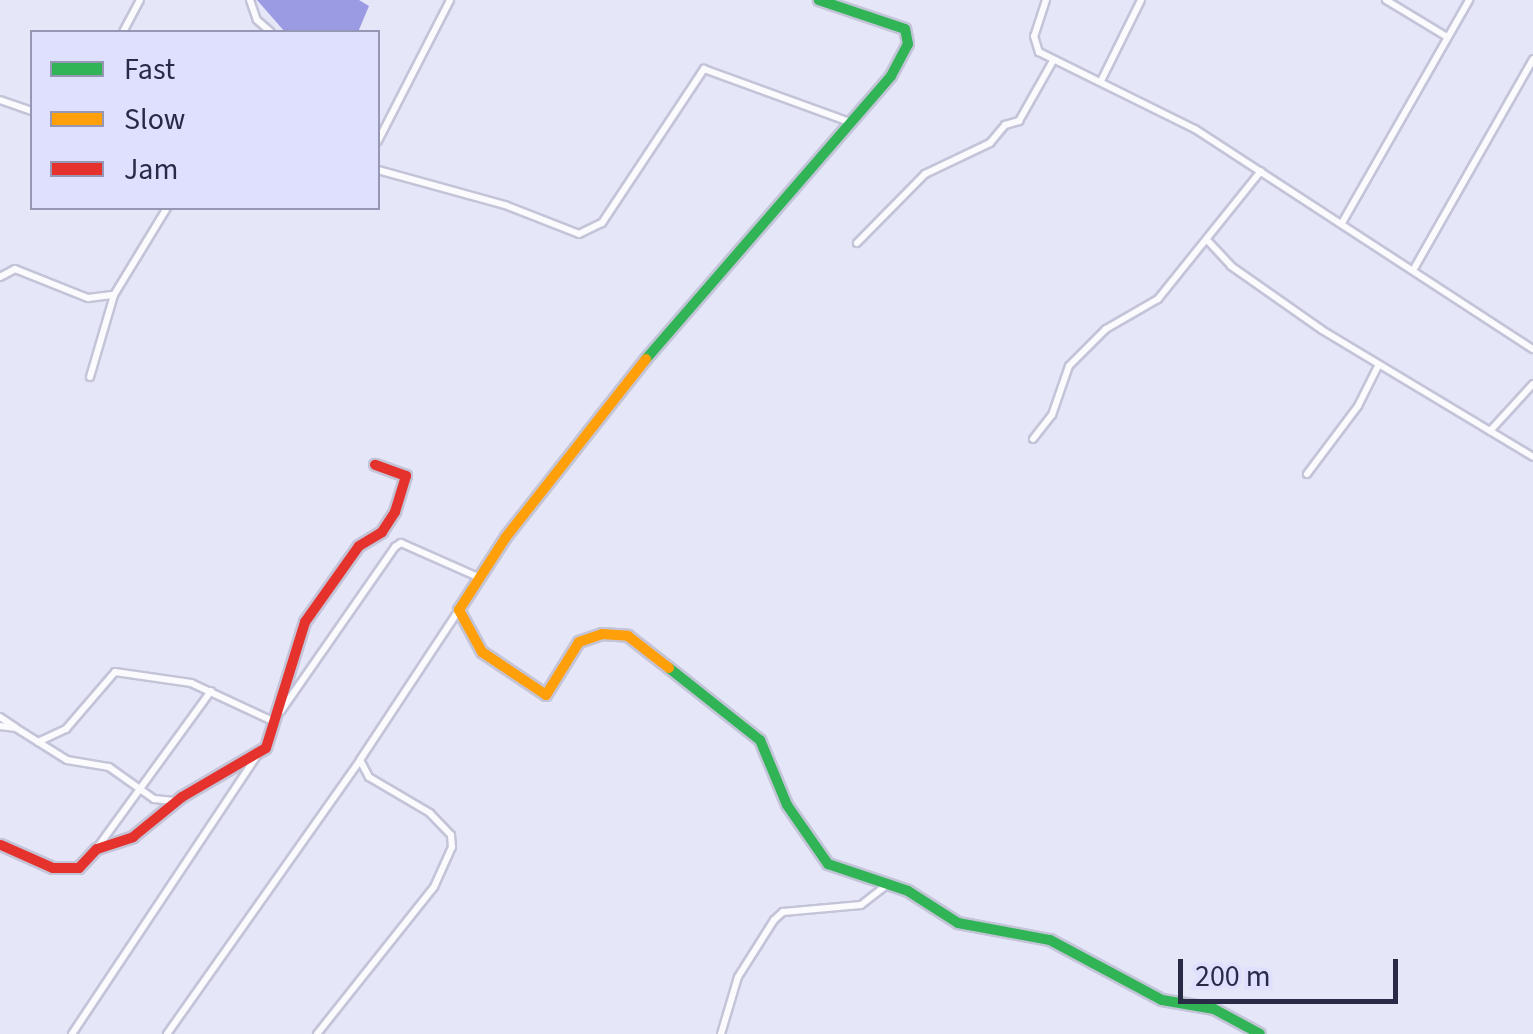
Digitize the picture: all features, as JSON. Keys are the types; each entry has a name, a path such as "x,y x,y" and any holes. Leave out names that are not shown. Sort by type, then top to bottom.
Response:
{"street":[{"path":"124,30 140,0"},
{"path":"250,0 257,20 269,30"},
{"path":"380,137 450,0"},
{"path":"166,1034 360,760 480,578 685,310 891,76 908,44 905,29 818,0"},
{"path":"1046,0 1034,36 1039,52 1102,79 1261,171 1415,267 1533,349"},
{"path":"1102,79 1141,0"},
{"path":"1386,0 1447,37"},
{"path":"1342,224 1469,0"},
{"path":"1415,267 1533,59"},
{"path":"857,242 924,174 990,143 1005,125 1019,121 1053,61"},
{"path":"380,169 579,234 594,232 704,68 852,123"},
{"path":"0,100 30,110"},
{"path":"1033,439 1052,415 1064,374 1088,344 1151,306 1209,242 1261,171"},
{"path":"90,377 114,296 166,210"},
{"path":"1209,242 1231,266 1378,366 1533,457"},
{"path":"0,277 15,269 88,298 114,296"},
{"path":"1307,474 1358,406 1378,366"},
{"path":"1490,431 1533,384"},
{"path":"72,1034 260,752 281,710 305,622 359,546 382,532 395,512 406,476 374,465"},
{"path":"281,710 395,547 402,543 480,578"},
{"path":"459,610 482,652 546,695 579,642 602,634 638,642 760,740 786,805 823,860 889,884 958,923 1050,940 1082,963 1162,1000 1214,1009 1260,1034"},
{"path":"38,742 66,729 115,672 166,676 211,691 276,722"},
{"path":"1,845 69,869 96,849 211,691"},
{"path":"0,717 67,760 109,767 154,798 175,801"},
{"path":"0,726 16,728"},
{"path":"96,849 133,837 175,801 260,752"},
{"path":"317,1034 434,888 452,847 451,834 430,813 370,776 360,760"},
{"path":"721,1034 738,977 774,920 783,912 861,905 889,884"}],"water":[{"path":"257,0 359,0 369,6 359,30 283,30"}],"traffic: fast":[{"path":"646,359 891,76 908,44 905,29 819,0"},
{"path":"669,668 760,740 787,805 828,864 908,891 958,923 1050,940 1162,1000 1214,1009 1260,1034"}],"traffic: slow":[{"path":"646,359 506,537 459,610 482,652 546,695 579,642 602,634 628,636 669,668"}],"traffic: jam":[{"path":"1,845 53,868 79,868 97,849 133,837 182,797 266,748 305,622 359,546 382,532 395,512 406,476 375,465"}]}
